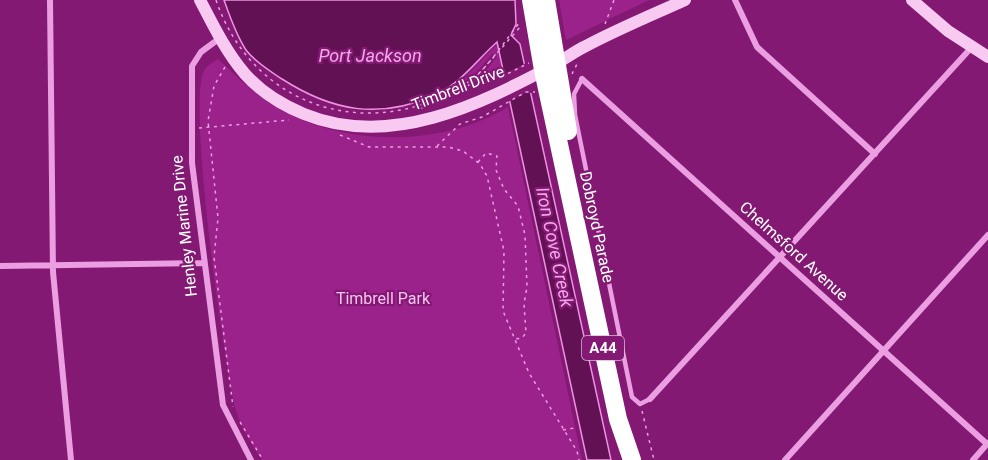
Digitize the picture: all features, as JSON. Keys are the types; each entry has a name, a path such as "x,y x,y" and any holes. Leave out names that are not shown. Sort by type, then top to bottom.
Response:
{"highway":[{"name":"Dobroyd Parade","path":"531,0 541,68 618,419 632,460"},
{"name":"Dobroyd Parade","path":"546,0 541,68 570,151 625,402 643,460"}],"main road":[{"path":"200,0 221,38"},
{"name":"Timbrell Drive","path":"221,38 245,74 259,88 293,110 333,124 373,128 432,120 502,83 541,68 685,0"},
{"path":"912,0 971,48 988,57"}],"street":[{"path":"50,0 53,266 71,460"},
{"path":"735,0 757,47 875,154"},
{"name":"Henley Marine Drive","path":"221,38 201,52 192,66 192,163 224,412 251,460"},
{"path":"650,399 971,48"},
{"name":"Chelmsford Avenue","path":"582,79 987,444"},
{"path":"784,460 988,235"},
{"path":"0,266 204,263"},
{"path":"973,460 987,444"}],"lane":[{"name":"Dobroyd Parade","path":"582,79 574,94 583,162 632,397 640,404"},
{"path":"640,404 650,399"}],"path":[{"path":"216,0 230,32 259,69 299,98 322,107 358,113 399,110 430,101 470,82 502,83 541,68"},
{"path":"610,34 604,22 614,0"},
{"path":"413,112 453,94 470,82 520,24"},
{"path":"227,64 214,87 208,122 218,218 214,257 233,409"},
{"path":"252,69 257,74"},
{"path":"278,90 294,99"},
{"path":"436,147 460,124 482,117 526,92 536,92"},
{"path":"317,110 324,111"},
{"path":"389,116 405,113"},
{"path":"191,128 210,129 219,125 292,120"},
{"path":"334,133 369,147 436,147 463,151 478,162 487,177 492,209 500,227 504,251 503,311 543,399 577,451 579,460"},
{"path":"478,162 486,153 497,156 496,170 504,189 519,206 525,235 526,333 522,338 514,339"},
{"path":"193,272 196,281"},
{"path":"640,404 654,460"},
{"path":"239,419 263,460"},
{"path":"562,430 574,428"}],"green space":[{"path":"559,0 649,0 566,40"},
{"path":"497,44 503,75 477,81 497,57 493,53 473,76 458,85"},
{"name":"Timbrell Park","path":"218,59 252,90 274,106 330,129 360,135 423,136 453,130 482,120 508,107 582,460 262,460 246,435 235,407 223,340 209,234 203,179 200,92 204,71"}],"water":[{"name":"Port Jackson","path":"224,0 515,0 516,24 511,35 520,44 611,460 587,460 497,42 461,78 435,95 394,108 356,108 319,99 282,79 258,62 242,44"}],"pier":[{"path":"528,62 535,93 526,93 508,102 502,75"}],"water label":[{"name":"Iron Cove Creek","path":"555,247"}]}
